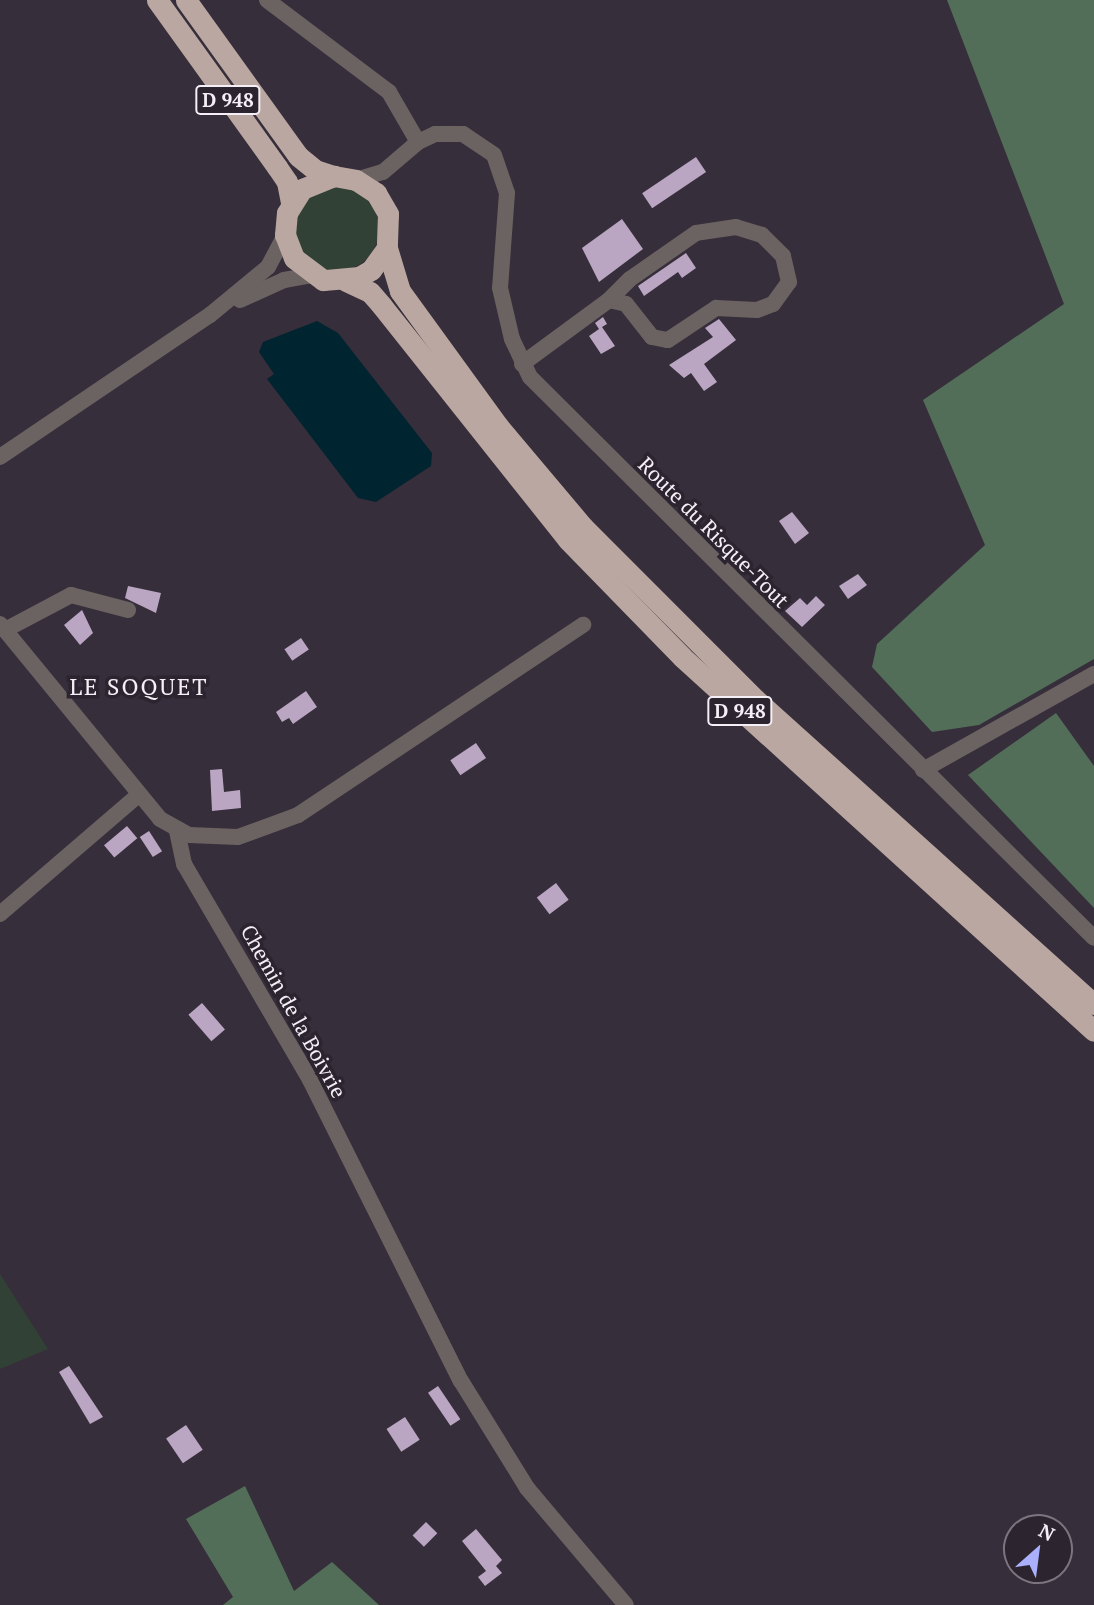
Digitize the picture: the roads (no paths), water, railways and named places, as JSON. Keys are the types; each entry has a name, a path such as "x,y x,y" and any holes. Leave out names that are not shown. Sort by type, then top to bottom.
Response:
{"highway":[{"name":"D 948","path":"157,0 287,182 291,203"},
{"name":"D 948","path":"186,0 298,156 315,170 334,176"},
{"path":"334,176 356,180 370,188 385,206 390,222 387,248 371,270 346,281 312,275 293,258 285,235 291,203 302,189 334,176"},
{"name":"D 948","path":"387,248 400,291 498,426 583,527 755,699 1094,1004"},
{"name":"D 948","path":"346,281 369,292 382,306 568,540 672,647 1094,1031"}],"street":[{"path":"267,0 389,92 418,142 383,172 356,180"},
{"name":"Route du Risque-Tout","path":"418,142 435,134 463,134 494,155 503,172 507,193 500,288 522,364 542,391 1094,938"},
{"path":"385,206 387,180 398,160"},
{"path":"522,364 609,300 629,279 696,233 736,227 762,235 783,256 789,282 773,304 757,310 716,308 668,340 652,337 626,304 609,300"},
{"path":"0,457 210,316 268,267 285,235"},
{"path":"210,316 284,280 312,275"},
{"path":"128,610 71,595 3,627 137,796 177,831 238,837 298,815 583,625"},
{"path":"923,770 1094,674"},
{"path":"0,914 137,796"},
{"name":"Chemin de la Boivrie","path":"177,831 184,864 310,1080 461,1381 527,1488 626,1605"}],"water":[{"path":"317,321 338,333 432,453 431,466 376,502 358,498 267,379 274,374 259,352 263,342"}],"district":[{"name":"LE SOQUET","path":"139,687"}]}
